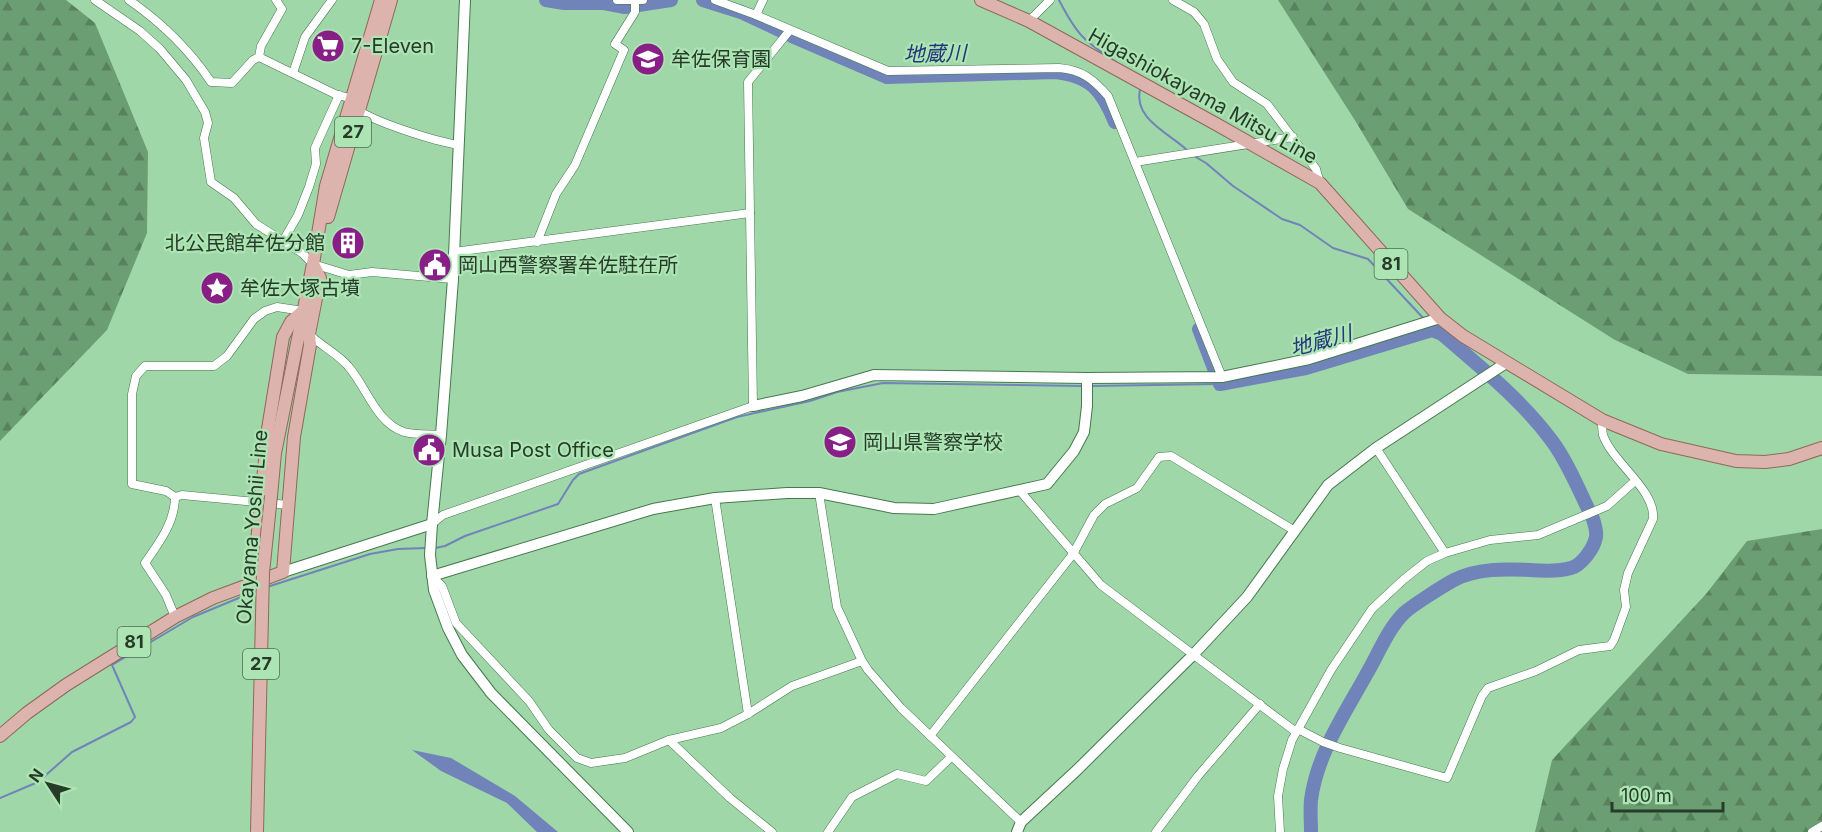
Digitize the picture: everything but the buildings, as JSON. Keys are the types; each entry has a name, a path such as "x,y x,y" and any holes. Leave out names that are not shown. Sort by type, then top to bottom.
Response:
{"main road":[{"name":"Okayama Yoshii Line","path":"257,832 264,573 275,453 304,333 303,311 326,186 381,0"},
{"name":"Okayama Yoshii Line","path":"352,102 391,0"},
{"name":"Higashiokayama Mitsu Line","path":"981,0 1029,21 1320,183 1440,318 1463,336 1602,420 1661,444 1736,461 1765,462 1789,459 1822,448"},
{"path":"283,572 294,437 310,345 304,333 320,278 313,264"},
{"path":"253,583 268,429 283,337 291,322 303,311"},
{"name":"81","path":"0,736 27,713 66,686 175,617 213,598 283,572"}],"street":[{"path":"96,0 140,31 160,49 186,80 205,112 208,123 204,138 212,182 234,198 256,224 302,254 313,264 349,275 372,272 453,279"},
{"path":"129,0 156,18 194,56 212,82 232,83 253,60 259,57"},
{"path":"259,57 261,46 282,9 276,0"},
{"path":"293,73 305,37 332,0"},
{"path":"465,0 453,279 431,529 430,555 434,590 448,628 462,655 491,693 628,832"},
{"path":"537,242 556,194 575,165 624,50 615,44 635,12 639,1 617,0"},
{"path":"715,0 888,71 1074,69 1097,84 1108,96 1222,376"},
{"path":"756,15 763,0"},
{"path":"1029,21 1050,0"},
{"path":"1173,0 1194,12 1204,24 1216,59 1233,82 1267,104 1316,169 1320,183"},
{"path":"753,406 748,82 790,30"},
{"path":"259,57 352,102 443,142 459,145"},
{"path":"283,242 298,215 309,187 316,164 315,148 352,102"},
{"path":"1135,162 1293,137"},
{"path":"454,252 750,213"},
{"path":"288,506 175,496 166,491 132,484 132,394 136,376 145,366 214,366 227,356 254,319 265,311 277,307 303,311"},
{"path":"283,572 431,529 443,515 753,406 802,396 874,375 1087,378 1222,376 1308,359 1440,318"},
{"path":"304,333 347,364 378,411 398,429 406,432 441,435"},
{"path":"819,493 837,607 862,661 895,701 1019,827 1247,597 1328,485 1376,448 1506,363"},
{"path":"432,576 653,509 715,498 819,493 894,508 934,509 1047,484 1074,451 1084,432 1087,378"},
{"path":"1020,491 1101,585 1192,655 1297,730 1331,745 1447,778 1482,696 1488,688 1536,670 1579,650 1610,646 1614,640 1626,607 1624,590 1628,573 1653,519 1654,510 1632,473 1603,435 1602,420"},
{"path":"1376,448 1445,552"},
{"path":"930,736 1073,554 1094,515 1106,504 1137,488 1160,457 1171,456 1295,531"},
{"path":"1280,832 1278,796 1282,769 1297,730 1331,670 1372,609 1427,561 1445,552 1490,540 1538,535 1607,506 1635,481"},
{"path":"175,496 175,507 165,534 145,563 166,596 175,617"},
{"path":"715,498 748,714"},
{"path":"432,576 442,586 456,623 529,701 549,730 577,758 591,763 625,758 669,741 721,728 792,686 862,661"},
{"path":"1156,832 1198,776 1260,704"},
{"path":"669,741 730,798 772,832"},
{"path":"828,832 852,797 897,774 926,781 951,756"},
{"path":"1812,832 1822,826"}],"green space":[{"path":"0,0 66,0 95,23 148,152 147,233 107,330 0,441"},
{"path":"1278,0 1822,0 1822,376 1688,374 1615,340 1408,209"},
{"path":"1822,529 1822,832 1535,832 1552,760 1706,594 1747,541"}],"water":[{"path":"412,750 451,758 515,796 558,832 537,832 507,803 441,771"}],"waterway":[{"name":"地蔵川","path":"546,0 564,3 604,3 625,7 671,0"},
{"name":"地蔵川","path":"703,0 741,12 887,77 1055,72 1078,77 1094,86 1100,93 1115,122"},
{"path":"1059,0 1082,36 1116,62"},
{"path":"1140,89 1139,100 1147,117 1187,150"},
{"path":"1194,156 1282,219 1300,225 1333,248 1368,259 1425,320"},
{"name":"地蔵川","path":"1428,324 1432,330"},
{"name":"地蔵川","path":"1199,329 1220,384 1306,368 1432,330 1442,334 1500,384 1528,412 1552,441 1564,459 1596,528 1593,546 1587,556 1575,566 1556,571 1501,570 1472,573 1449,583 1404,613 1388,635 1325,751 1311,800 1311,832"},
{"path":"435,548 558,504 579,474 737,417 810,401 837,392 883,383 1084,386"},
{"path":"1090,386 1220,384"},
{"path":"267,587 370,554 398,549 426,548"},
{"path":"0,798 38,782 72,752 131,722 135,717 112,665 193,617 258,590"}],"place":[{"name":"7-Eleven","path":"328,46"},
{"name":"牟佐保育園","path":"648,59"},
{"name":"北公民館牟佐分館","path":"348,243"},
{"name":"岡山西警察署牟佐駐在所","path":"435,265"},
{"name":"牟佐大塚古墳","path":"217,288"},
{"name":"岡山県警察学校","path":"840,442"},
{"name":"Musa Post Office","path":"429,450"}]}
